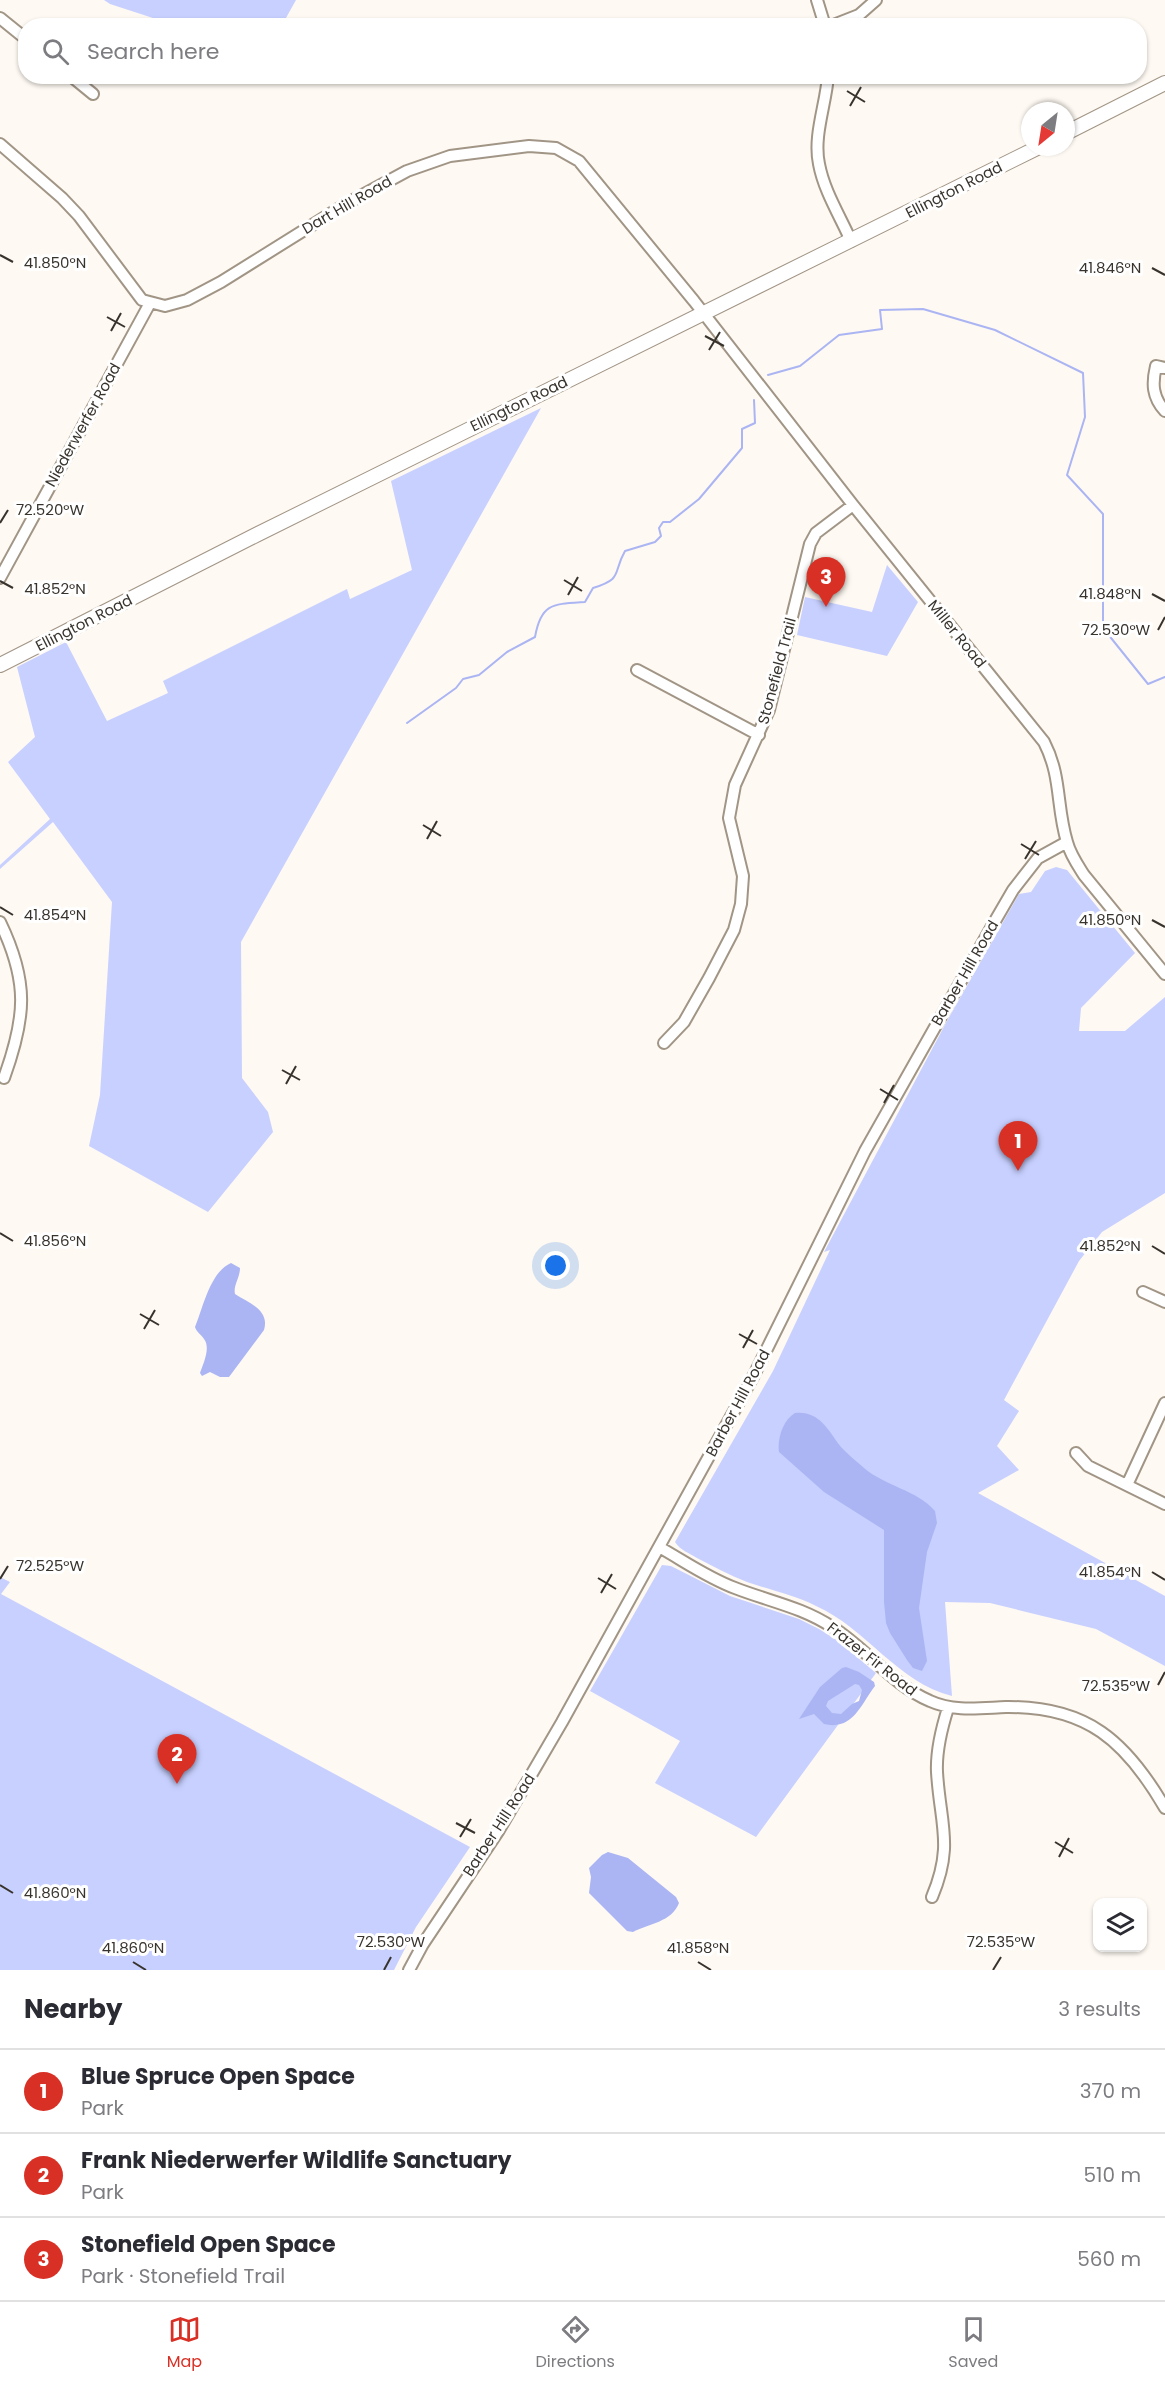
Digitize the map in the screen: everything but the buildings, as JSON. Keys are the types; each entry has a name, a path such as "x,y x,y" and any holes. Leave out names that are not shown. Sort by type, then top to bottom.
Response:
{"main road":[{"path":"1075,128 1165,83"},
{"name":"Ellington Road","path":"0,665 258,534 1021,156"}],"street":[{"path":"817,0 823,18"},
{"path":"851,18 859,15 876,0"},
{"path":"0,18 18,33"},
{"path":"81,84 93,94"},
{"path":"827,84 818,142 818,162 824,184 851,241"},
{"path":"0,144 68,204 104,247 142,300 150,303"},
{"name":"Dart Hill Road","path":"150,303 165,306 186,300 204,291 346,204 407,171 450,156 529,146 556,148 579,161 703,314"},
{"name":"Niederwerfer Road","path":"0,578 150,303"},
{"name":"Miller Road","path":"703,314 1044,742 1054,761 1066,842 1074,860 1165,974"},
{"path":"1165,368 1156,366 1153,386 1156,399 1165,411"},
{"name":"Stonefield Trail","path":"663,1043 684,1022 734,930 741,904 742,876 729,818 735,785 769,710 810,544 816,533 853,505"},
{"path":"637,670 759,735"},
{"name":"Barber Hill Road","path":"410,1970 429,1935 511,1810 659,1546 754,1375 865,1151 1013,890 1038,858 1066,842"},
{"path":"0,921 10,944 22,992 17,1041 4,1078"},
{"path":"1157,962 1165,953"},
{"path":"1143,1292 1165,1302"},
{"path":"1127,1485 1165,1403"},
{"path":"1076,1453 1088,1466 1165,1504"},
{"name":"Frazer Fir Road","path":"659,1546 722,1582 822,1620 928,1701 948,1707 1031,1707 1080,1719 1119,1746 1146,1777 1165,1808"},
{"path":"932,1897 939,1880 945,1850 938,1764 948,1707"}],"shaded area":[{"path":"104,0 296,0 286,18 153,18"},
{"path":"541,408 241,942 242,1078 268,1112 273,1132 208,1212 89,1146 100,1095 112,902 53,822 0,869 0,865 50,819 8,762 35,737 17,667 66,642 107,721 168,693 163,681 347,589 350,599 412,570 391,481"},
{"path":"887,565 918,602 887,656 797,635 805,597 872,612"},
{"path":"1056,867 1067,870 1135,953 1081,1008 1079,1031 1125,1031 1165,997 1165,1193 1102,1232 1079,1261 1004,1400 1019,1411 997,1446 1019,1470 978,1493 1165,1596 1165,1666 1096,1629 990,1603 945,1602 952,1696 915,1680 834,1616 799,1599 734,1576 697,1558 675,1542 773,1371 830,1250 824,1252 947,1021 1019,894 1031,892 1045,871"},
{"path":"231,1263 240,1268 235,1294 261,1312 265,1323 264,1330 229,1377 220,1377 210,1372 202,1376 200,1373 207,1347 195,1327 212,1282"},
{"path":"795,1413 814,1416 827,1428 841,1447 864,1468 919,1498 935,1511 937,1523 927,1552 919,1608 927,1661 922,1671 913,1668 907,1660 886,1623 884,1530 824,1492 779,1452 782,1430 787,1420"},
{"path":"662,1565 671,1566 730,1596 799,1619 819,1629 838,1641 876,1673 756,1837 655,1783 680,1741 590,1691"},
{"path":"0,1577 10,1582 1,1594 470,1847 416,1927 394,1970 0,1970"},
{"path":"846,1667 859,1672 874,1682 875,1686 855,1714 842,1724 834,1725 824,1724 814,1714 799,1719 820,1687","holes":["855,1684 859,1685 862,1690 859,1701 841,1714 832,1713 826,1706 828,1701"]},
{"path":"608,1852 628,1858 676,1897 679,1903 676,1909 659,1922 633,1932 627,1931 589,1893 591,1877 589,1868"}],"waterway":[{"path":"768,375 800,366 839,335 882,329 880,310 923,309 995,330 1083,373 1085,417 1067,475 1103,514 1103,628 1148,684 1165,677"},
{"path":"407,723 456,688 463,679 479,675 507,652 535,637 541,617 550,608 585,602 593,588 613,578 625,551 655,542 661,536 659,528 663,522 670,522 699,499 742,448 742,429 755,423 754,400"}],"place":[{"name":"Stonefield Open Space","path":"826,607"},
{"name":"Blue Spruce Open Space","path":"1018,1171"},
{"name":"Frank Niederwerfer Wildlife Sanctuary","path":"177,1784"}]}
